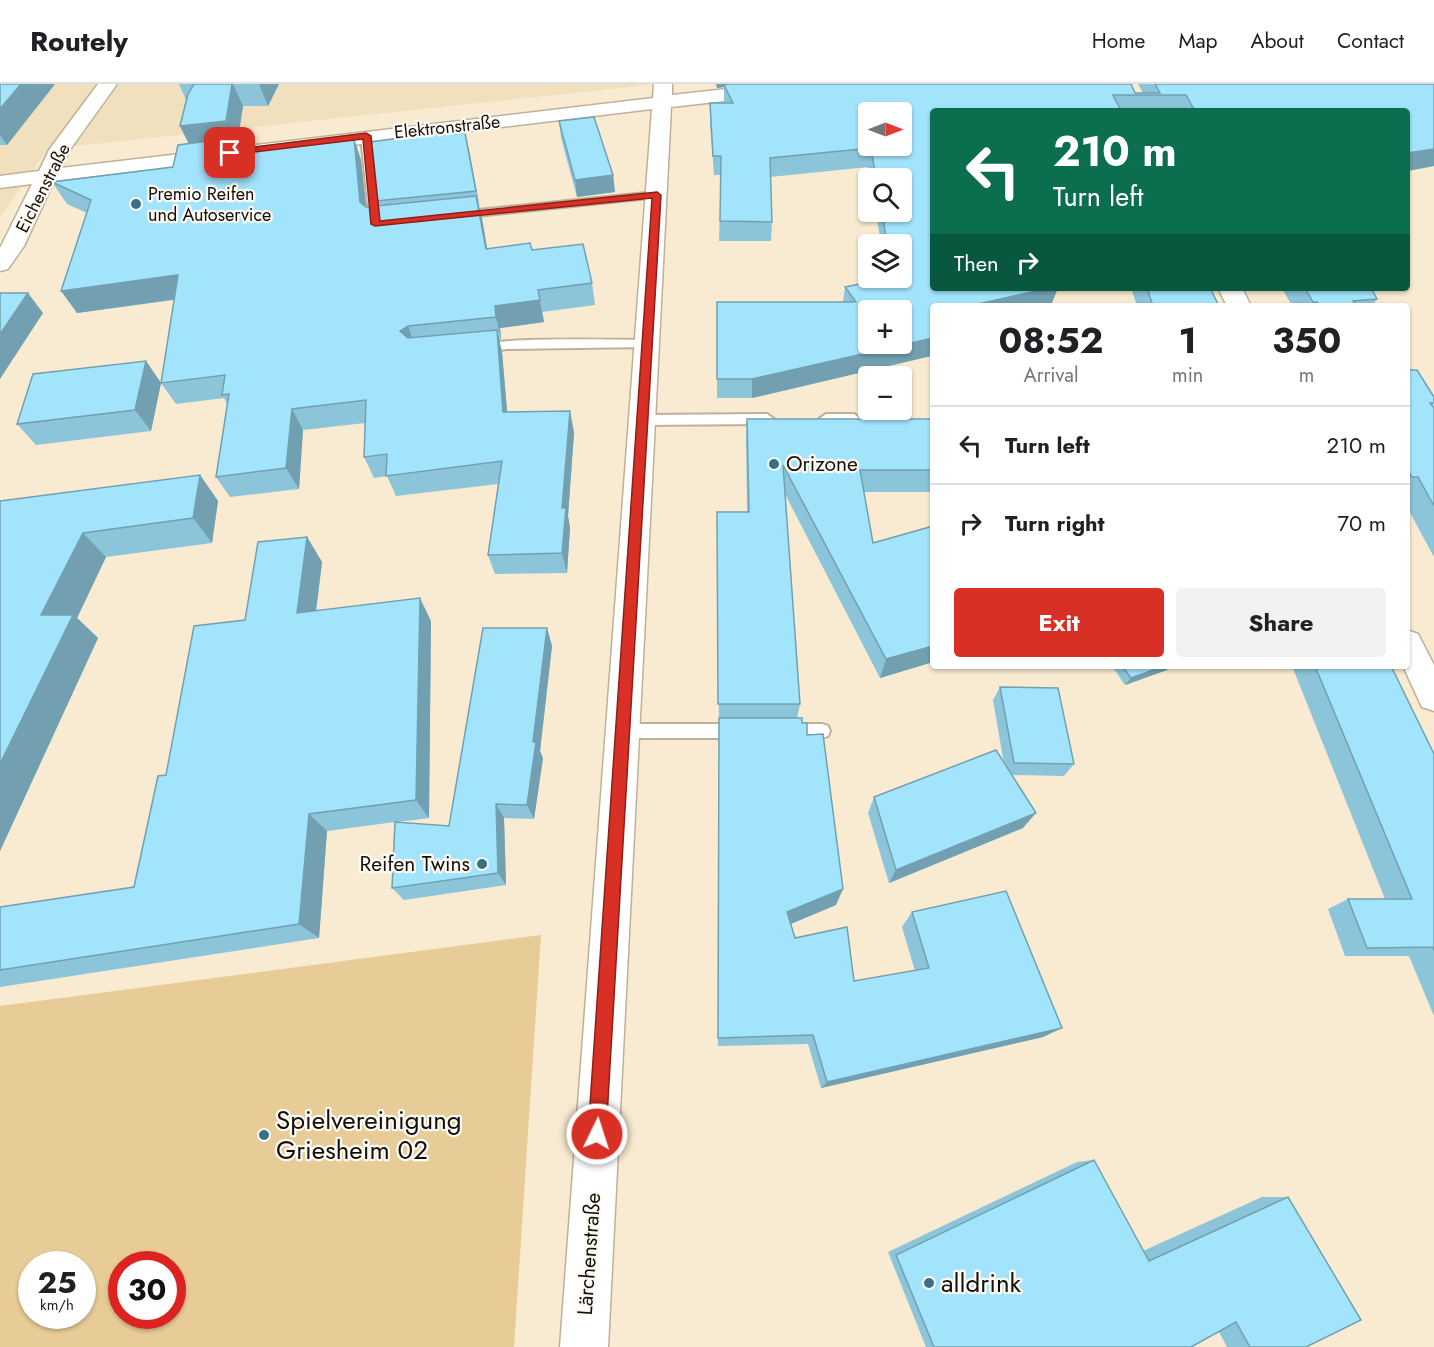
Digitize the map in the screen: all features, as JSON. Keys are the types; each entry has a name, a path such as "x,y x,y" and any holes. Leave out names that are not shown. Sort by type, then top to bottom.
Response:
{"street":[{"name":"Eichenstraße","path":"0,264 6,246 48,176 59,150 108,84"},
{"name":"Elektronstraße","path":"0,182 366,136 663,93 824,84"},
{"name":"Lärchenstraße","path":"584,1347 663,93"},
{"path":"1410,649 1434,697"}],"lane":[{"path":"366,136 375,224 387,222"},
{"path":"445,217 657,195"},
{"path":"461,350 507,345 646,344"},
{"path":"642,420 783,419"},
{"path":"807,419 854,419"},
{"path":"622,731 822,731"}],"shaded area":[{"path":"0,84 659,84 48,149 0,217"},
{"name":"Spielvereinigung Griesheim 02","path":"541,935 514,1347 0,1347 0,1006"}],"building":[{"path":"0,84 21,84 0,109"},
{"path":"194,84 232,84 226,121 180,126 188,94"},
{"path":"729,84 1131,84 1135,93 1160,93 1155,84 1434,84 1434,149 1410,153 1410,108 1193,108 1186,95 1113,95 1120,108 930,108 930,291 1036,291 982,303 930,303 930,339 912,343 912,300 858,300 858,354 862,354 752,379 717,379 717,302 856,302 845,287 858,284 858,288 912,288 912,234 885,234 884,222 912,222 912,168 874,168 872,156 912,156 912,102 858,102 858,149 770,158 772,222 720,221 721,156 713,156 710,103 733,103 724,85"},
{"path":"594,117 613,175 575,180 559,121"},
{"path":"453,131 454,134 465,133 476,191 376,201 370,142"},
{"path":"354,138 360,202 366,207 476,196 486,249 530,243 532,250 583,244 592,283 538,290 540,300 495,306 496,317 408,326 400,331 408,338 497,330 503,412 570,411 562,508 566,508 562,553 488,555 502,461 386,476 387,454 364,457 366,400 292,409 286,468 216,477 229,394 222,395 225,375 161,383 178,275 61,291 91,200 52,182 173,167 178,145 224,139 221,156"},
{"path":"1148,291 1212,291 1218,303 1152,303"},
{"path":"1307,291 1373,291 1377,299 1353,301 1354,303 1313,302"},
{"path":"0,293 28,293 0,334"},
{"path":"146,361 135,410 17,424 33,374"},
{"path":"1410,370 1417,370 1434,397 1434,403 1430,403 1434,408 1434,506 1418,477 1412,477 1410,473"},
{"path":"747,419 930,419 930,470 860,470 873,543 930,527 930,647 886,659 783,465 800,704 718,704 717,512 749,512"},
{"path":"200,475 193,518 83,533 41,615 73,615 0,764 0,501"},
{"path":"307,537 297,613 420,598 416,800 309,814 299,924 0,970 0,907 134,887 158,776 166,775 194,626 245,620 258,542"},
{"path":"483,628 547,628 533,742 536,742 527,805 496,804 498,873 392,888 395,822 449,826"},
{"path":"1124,669 1156,669 1131,678"},
{"path":"1316,669 1392,669 1434,754 1434,950 1433,947 1367,948 1348,899 1412,899"},
{"path":"1000,687 1058,688 1074,764 1014,763"},
{"path":"719,718 802,718 802,723 807,723 807,735 823,734 843,889 787,912 795,938 847,927 854,981 929,968 912,912 1006,891 1062,1028 827,1082 813,1035 718,1038"},
{"path":"996,750 1036,813 896,870 874,797"},
{"path":"1094,1160 1149,1261 1288,1197 1361,1320 1306,1347 1250,1347 1236,1322 1191,1347 934,1347 896,1255"}],"place":[{"name":"Premio Reifen und Autoservice","path":"136,204"},
{"name":"Orizone","path":"774,464"},
{"name":"Reifen Twins","path":"482,864"},
{"name":"Spielvereinigung Griesheim 02","path":"264,1135"},
{"name":"alldrink","path":"929,1283"}],"route":[{"path":"230,153 366,136 375,224 657,195 597,1134"}]}
